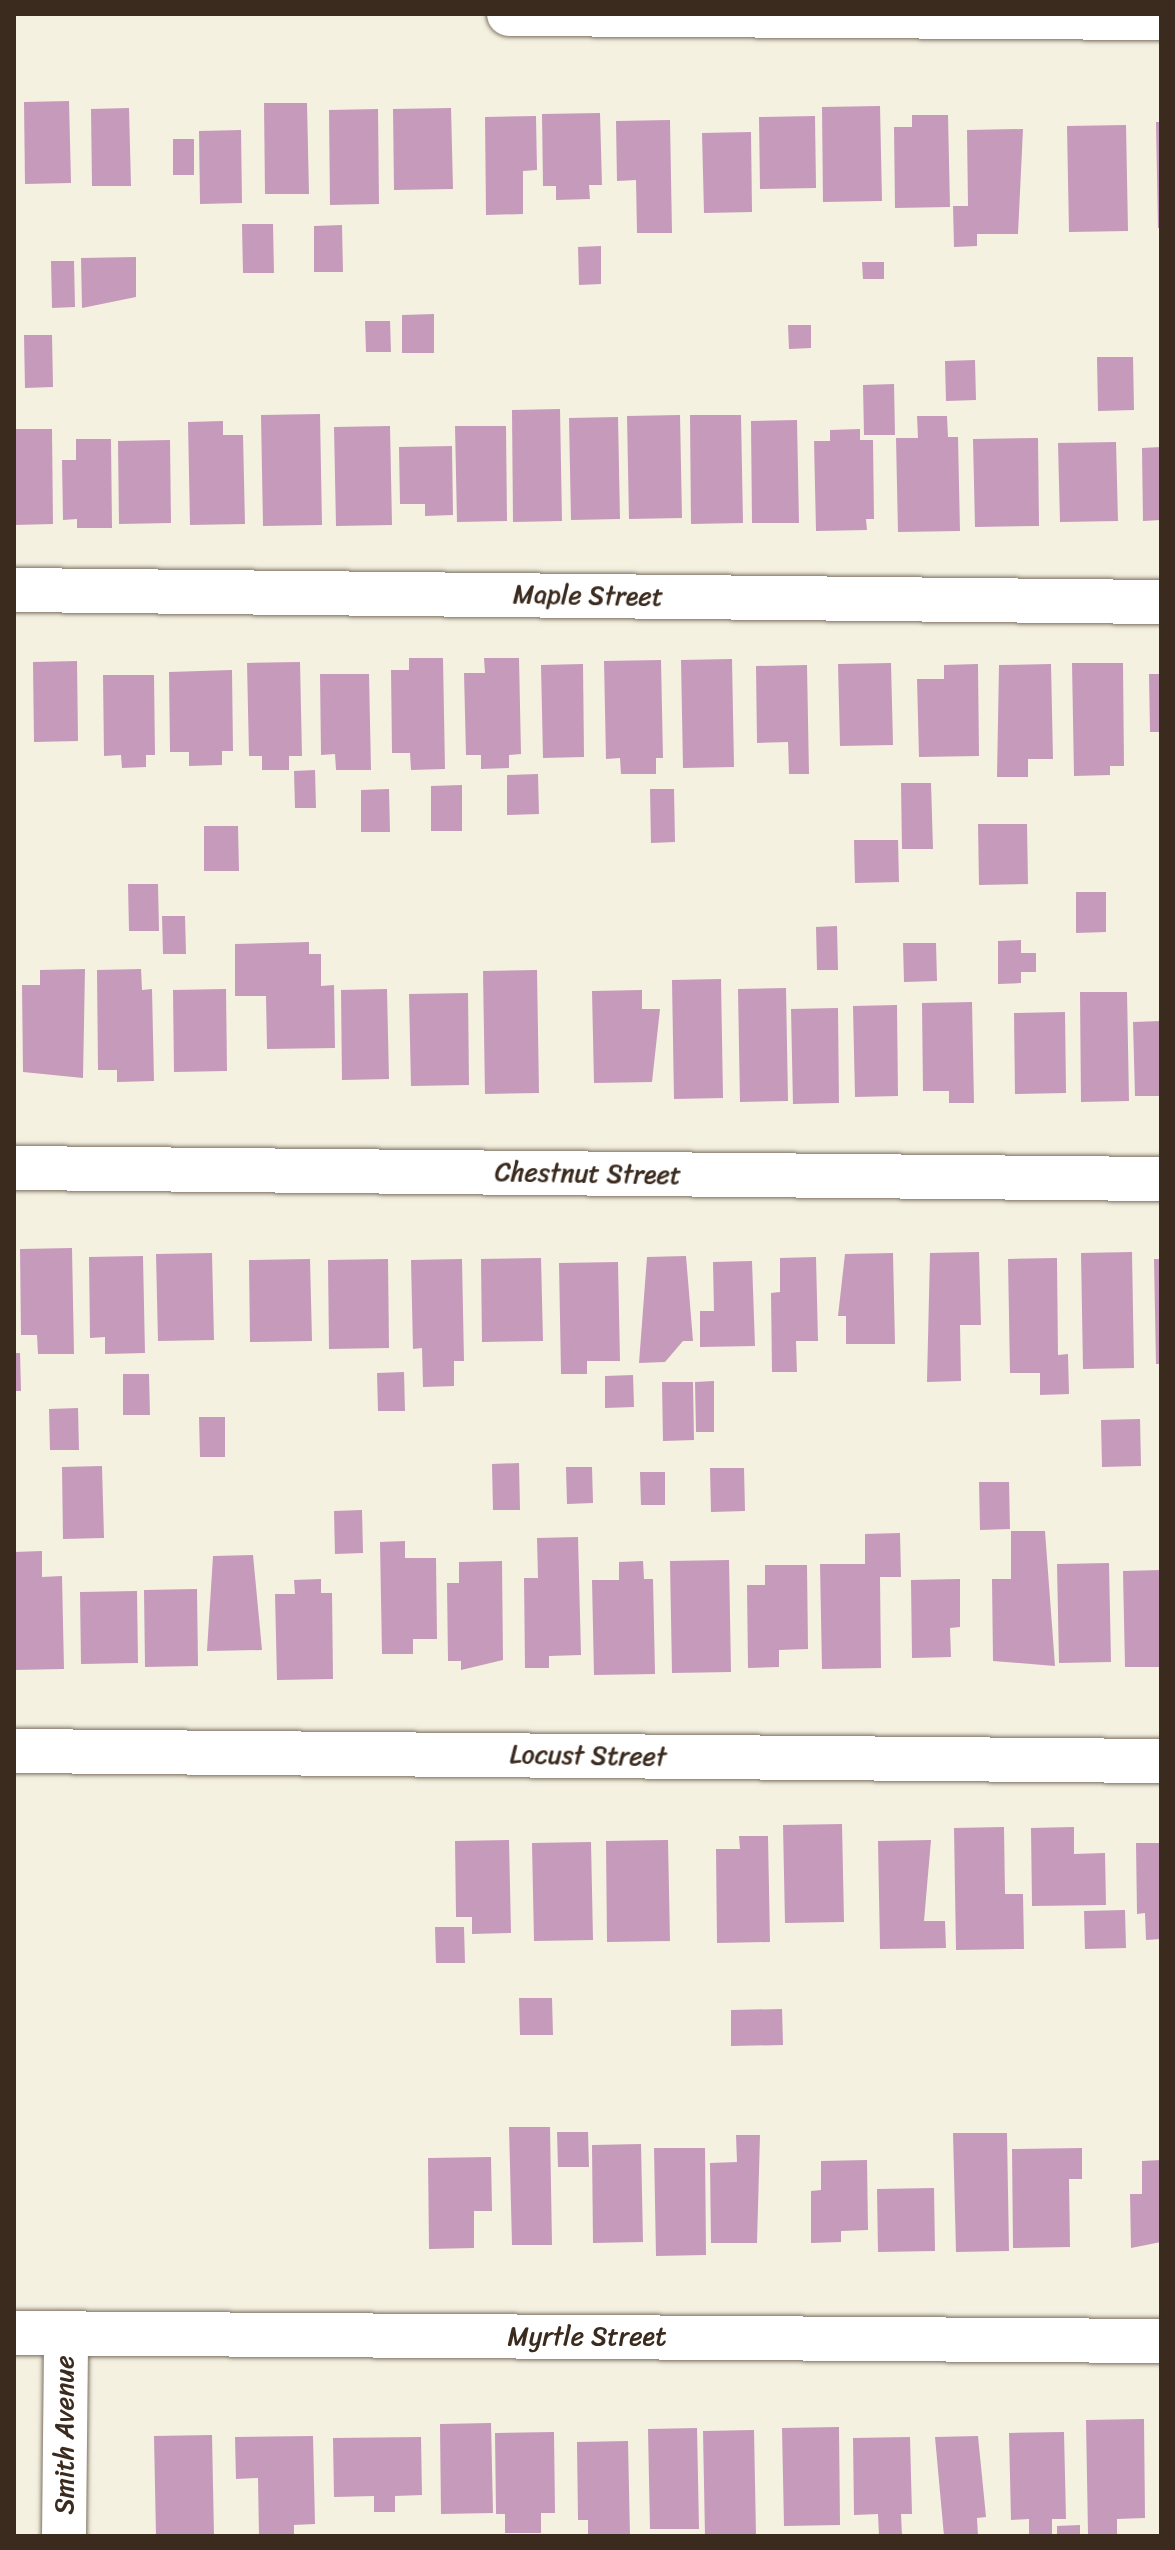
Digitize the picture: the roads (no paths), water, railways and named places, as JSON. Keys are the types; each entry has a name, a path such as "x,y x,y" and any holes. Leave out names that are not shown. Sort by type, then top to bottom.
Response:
{"street":[{"path":"509,14 1161,18"},
{"name":"Maple Street","path":"14,590 1161,602"},
{"name":"Chestnut Street","path":"14,1168 1161,1179"},
{"name":"Locust Street","path":"14,1751 1161,1761"},
{"name":"Myrtle Street","path":"14,2333 1161,2341"},
{"name":"Smith Avenue","path":"64,2536 66,2333"}]}
